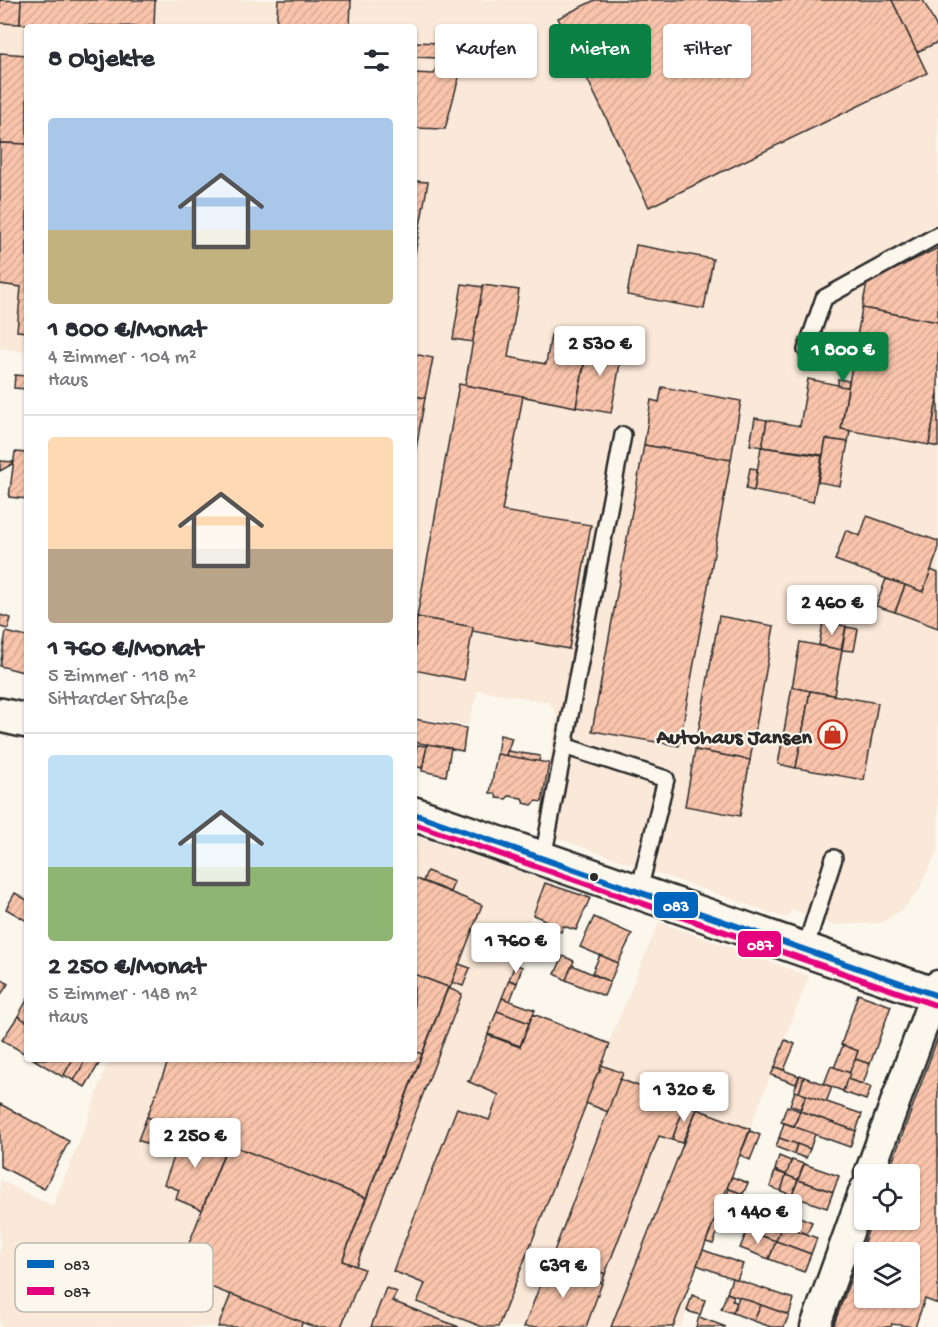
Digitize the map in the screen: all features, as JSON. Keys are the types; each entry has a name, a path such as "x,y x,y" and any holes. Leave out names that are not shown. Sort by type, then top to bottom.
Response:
{"street":[{"path":"0,715 24,720"},
{"path":"417,815 805,949 937,992 873,1164"},
{"path":"815,1327 854,1218"}],"lane":[{"path":"806,350 824,298 938,236"},
{"path":"543,858 623,435"},
{"path":"564,746 666,779 639,891"},
{"path":"805,949 834,858"}],"shaded area":[{"path":"0,0 938,0 938,849 918,891 903,909 881,923 834,925 791,909 788,919 537,831 557,715 549,702 478,690 468,725 417,718 417,24 24,24 24,352 0,348"},
{"path":"417,836 545,880 488,1034 520,1046 533,1014 609,1042 659,922 809,976 683,1301 689,1303 681,1327 0,1327 0,1180 53,1206 88,1120 107,1062 417,1062"}],"building":[{"path":"0,0 21,1 20,24 0,23"},
{"path":"21,0 155,0 154,24 20,24"},
{"path":"278,0 351,0 350,24 276,24"},
{"path":"595,0 892,0 927,73 649,207 587,78 651,78 651,24 561,24 558,18"},
{"path":"892,0 923,0 938,30 938,42 917,52"},
{"path":"417,42 435,43 435,58 417,57"},
{"path":"0,53 24,55 24,144 0,143"},
{"path":"435,71 435,78 459,78 445,129 417,128 417,73 434,74"},
{"path":"0,143 24,144 24,332 17,331 21,287 0,284"},
{"path":"417,181 428,182 417,242"},
{"path":"636,245 713,259 704,309 627,295"},
{"path":"938,248 938,322 862,308 867,283"},
{"path":"462,284 483,287 473,342 453,339"},
{"path":"483,285 519,290 508,357 546,364 551,335 588,341 576,407 465,385"},
{"path":"862,308 938,322 938,394 929,445 841,429"},
{"path":"589,341 623,347 611,413 576,407"},
{"path":"417,355 433,358 425,398 417,397"},
{"path":"15,375 24,376 24,389 14,388"},
{"path":"808,379 848,387 841,429 850,431 848,442 826,439 823,455 762,447 767,420 800,426"},
{"path":"838,379 849,381 848,387 838,386"},
{"path":"459,384 523,396 502,511 591,525 569,649 472,631 473,627 417,617"},
{"path":"662,387 741,401 731,460 644,445 651,400 659,402"},
{"path":"938,394 938,447 929,445"},
{"path":"417,397 425,398 417,443"},
{"path":"755,418 767,420 762,447 750,445"},
{"path":"826,439 848,442 840,486 818,482"},
{"path":"644,445 731,460 679,746 592,731"},
{"path":"761,447 822,456 813,502 754,491"},
{"path":"15,452 24,453 24,499 9,497"},
{"path":"0,461 14,462 14,463 0,471"},
{"path":"750,468 757,469 754,491 746,489"},
{"path":"867,516 938,541 938,551 923,592 835,560 846,530 860,536"},
{"path":"931,570 938,573 938,628 895,612 905,585 923,592"},
{"path":"886,579 905,585 895,612 876,606"},
{"path":"0,615 11,618 8,629 0,627"},
{"path":"719,616 774,626 750,760 695,750"},
{"path":"417,617 473,627 464,680 417,671"},
{"path":"823,622 846,626 841,650 819,645"},
{"path":"846,627 858,629 854,651 842,650"},
{"path":"6,632 24,636 23,672 0,666"},
{"path":"800,642 842,650 834,695 792,688"},
{"path":"792,687 810,691 796,768 778,764"},
{"path":"810,691 878,703 864,780 796,768"},
{"path":"417,720 466,728 463,751 417,743"},
{"path":"500,735 512,738 506,756 497,754"},
{"path":"427,744 451,748 446,776 422,771"},
{"path":"417,745 427,746 422,768 417,767"},
{"path":"695,750 750,760 740,816 685,806"},
{"path":"507,751 540,756 539,762 506,756"},
{"path":"497,754 549,763 542,802 536,801 532,805 524,803 522,798 509,796 506,799 497,798 495,793 490,793"},
{"path":"427,871 454,882 450,892 423,881"},
{"path":"417,879 482,905 450,988 417,975"},
{"path":"545,883 590,898 576,930 563,926 561,932 543,926 545,920 533,915"},
{"path":"15,893 24,898 24,919 6,909"},
{"path":"594,917 632,934 618,963 580,947"},
{"path":"600,955 618,963 610,982 592,973"},
{"path":"563,956 574,961 566,980 555,974"},
{"path":"459,964 470,968 463,986 452,982"},
{"path":"515,964 522,967 517,983 509,980"},
{"path":"572,965 610,982 604,996 566,980"},
{"path":"417,975 448,987 422,1054 417,1052"},
{"path":"0,978 8,984 0,996"},
{"path":"509,980 517,983 510,1001 502,998"},
{"path":"448,988 462,994 356,1266 342,1261"},
{"path":"858,994 891,1006 870,1064 855,1059 858,1051 841,1045"},
{"path":"502,998 535,1010 529,1023 497,1011"},
{"path":"24,1005 24,1020 18,1016"},
{"path":"497,1011 529,1023 520,1046 488,1034"},
{"path":"533,1014 610,1044 498,1327 483,1327 417,1302 425,1284 393,1271 457,1108 489,1120 499,1095 467,1081 470,1081 488,1035 520,1047"},
{"path":"18,1016 24,1020 24,1053 2,1040"},
{"path":"938,1037 938,1304 925,1299 915,1327 892,1324 891,1327 833,1327 854,1269 854,1308 920,1308 920,1242 864,1242 868,1230 920,1230 920,1164 892,1164"},
{"path":"785,1040 795,1044 784,1070 775,1067"},
{"path":"843,1045 858,1051 850,1073 834,1068"},
{"path":"417,1052 422,1054 366,1198 228,1144 226,1148 147,1117 168,1062 417,1062"},
{"path":"855,1059 870,1064 863,1084 847,1079"},
{"path":"38,1062 71,1062 63,1077"},
{"path":"71,1062 84,1062 74,1081 64,1075"},
{"path":"84,1062 100,1062 85,1087 74,1081"},
{"path":"601,1065 623,1073 608,1112 586,1103"},
{"path":"831,1066 850,1073 843,1091 824,1084"},
{"path":"775,1067 799,1076 796,1084 771,1075"},
{"path":"800,1075 804,1077 799,1093 794,1091"},
{"path":"804,1077 832,1087 826,1102 799,1093"},
{"path":"620,1079 685,1104 672,1140 659,1136 605,1274 553,1254"},
{"path":"847,1079 871,1087 866,1100 843,1092"},
{"path":"795,1091 806,1095 800,1109 790,1105"},
{"path":"806,1095 862,1114 856,1131 800,1111"},
{"path":"0,1104 69,1141 44,1189 0,1166"},
{"path":"685,1104 697,1109 682,1143 672,1140"},
{"path":"787,1106 800,1111 794,1126 781,1122"},
{"path":"697,1109 750,1129 673,1327 611,1327"},
{"path":"800,1111 856,1131 850,1147 794,1127"},
{"path":"147,1117 184,1131 175,1155 138,1140"},
{"path":"784,1123 815,1134 810,1149 779,1138"},
{"path":"184,1131 226,1148 202,1210 176,1199 179,1190 164,1184"},
{"path":"750,1131 760,1135 750,1160 740,1155"},
{"path":"779,1138 797,1144 794,1154 776,1147"},
{"path":"228,1144 366,1198 342,1261 364,1269 341,1327 314,1327 213,1288 213,1243 189,1243"},
{"path":"797,1144 810,1149 806,1158 794,1154"},
{"path":"779,1156 791,1161 787,1175 775,1170"},
{"path":"792,1160 804,1164 798,1180 786,1175"},
{"path":"804,1164 839,1176 833,1192 798,1180"},
{"path":"775,1171 786,1175 781,1191 770,1187"},
{"path":"786,1175 798,1180 792,1195 781,1191"},
{"path":"732,1177 748,1183 743,1194 727,1188"},
{"path":"798,1180 833,1192 827,1208 792,1196"},
{"path":"729,1189 743,1194 739,1205 726,1197"},
{"path":"724,1196 730,1199 713,1244 706,1242"},
{"path":"752,1215 763,1219 757,1235 747,1231"},
{"path":"794,1215 812,1222 807,1234 789,1228"},
{"path":"763,1219 782,1225 776,1241 757,1235"},
{"path":"782,1225 817,1238 811,1254 776,1241"},
{"path":"747,1231 776,1241 769,1259 740,1248"},
{"path":"776,1241 811,1254 804,1272 769,1259"},
{"path":"703,1250 743,1264 737,1280 697,1265"},
{"path":"553,1254 605,1274 602,1283 549,1262"},
{"path":"549,1262 602,1283 586,1327 524,1327"},
{"path":"732,1278 794,1299 789,1315 727,1293"},
{"path":"386,1288 397,1292 392,1301 459,1327 371,1327"},
{"path":"727,1293 734,1296 732,1300 737,1303 733,1313 721,1309"},
{"path":"231,1294 302,1322 301,1327 218,1327"},
{"path":"692,1295 705,1300 700,1315 687,1311"},
{"path":"739,1297 761,1305 754,1321 733,1313"},
{"path":"761,1305 789,1315 784,1327 771,1327 754,1321"},
{"path":"699,1317 726,1327 696,1327"}],"transit line":[{"name":"083","path":"417,815 938,996"},
{"name":"087","path":"417,825 935,1005"}],"place":[{"name":"Autohaus Jansen","path":"833,735"}]}
